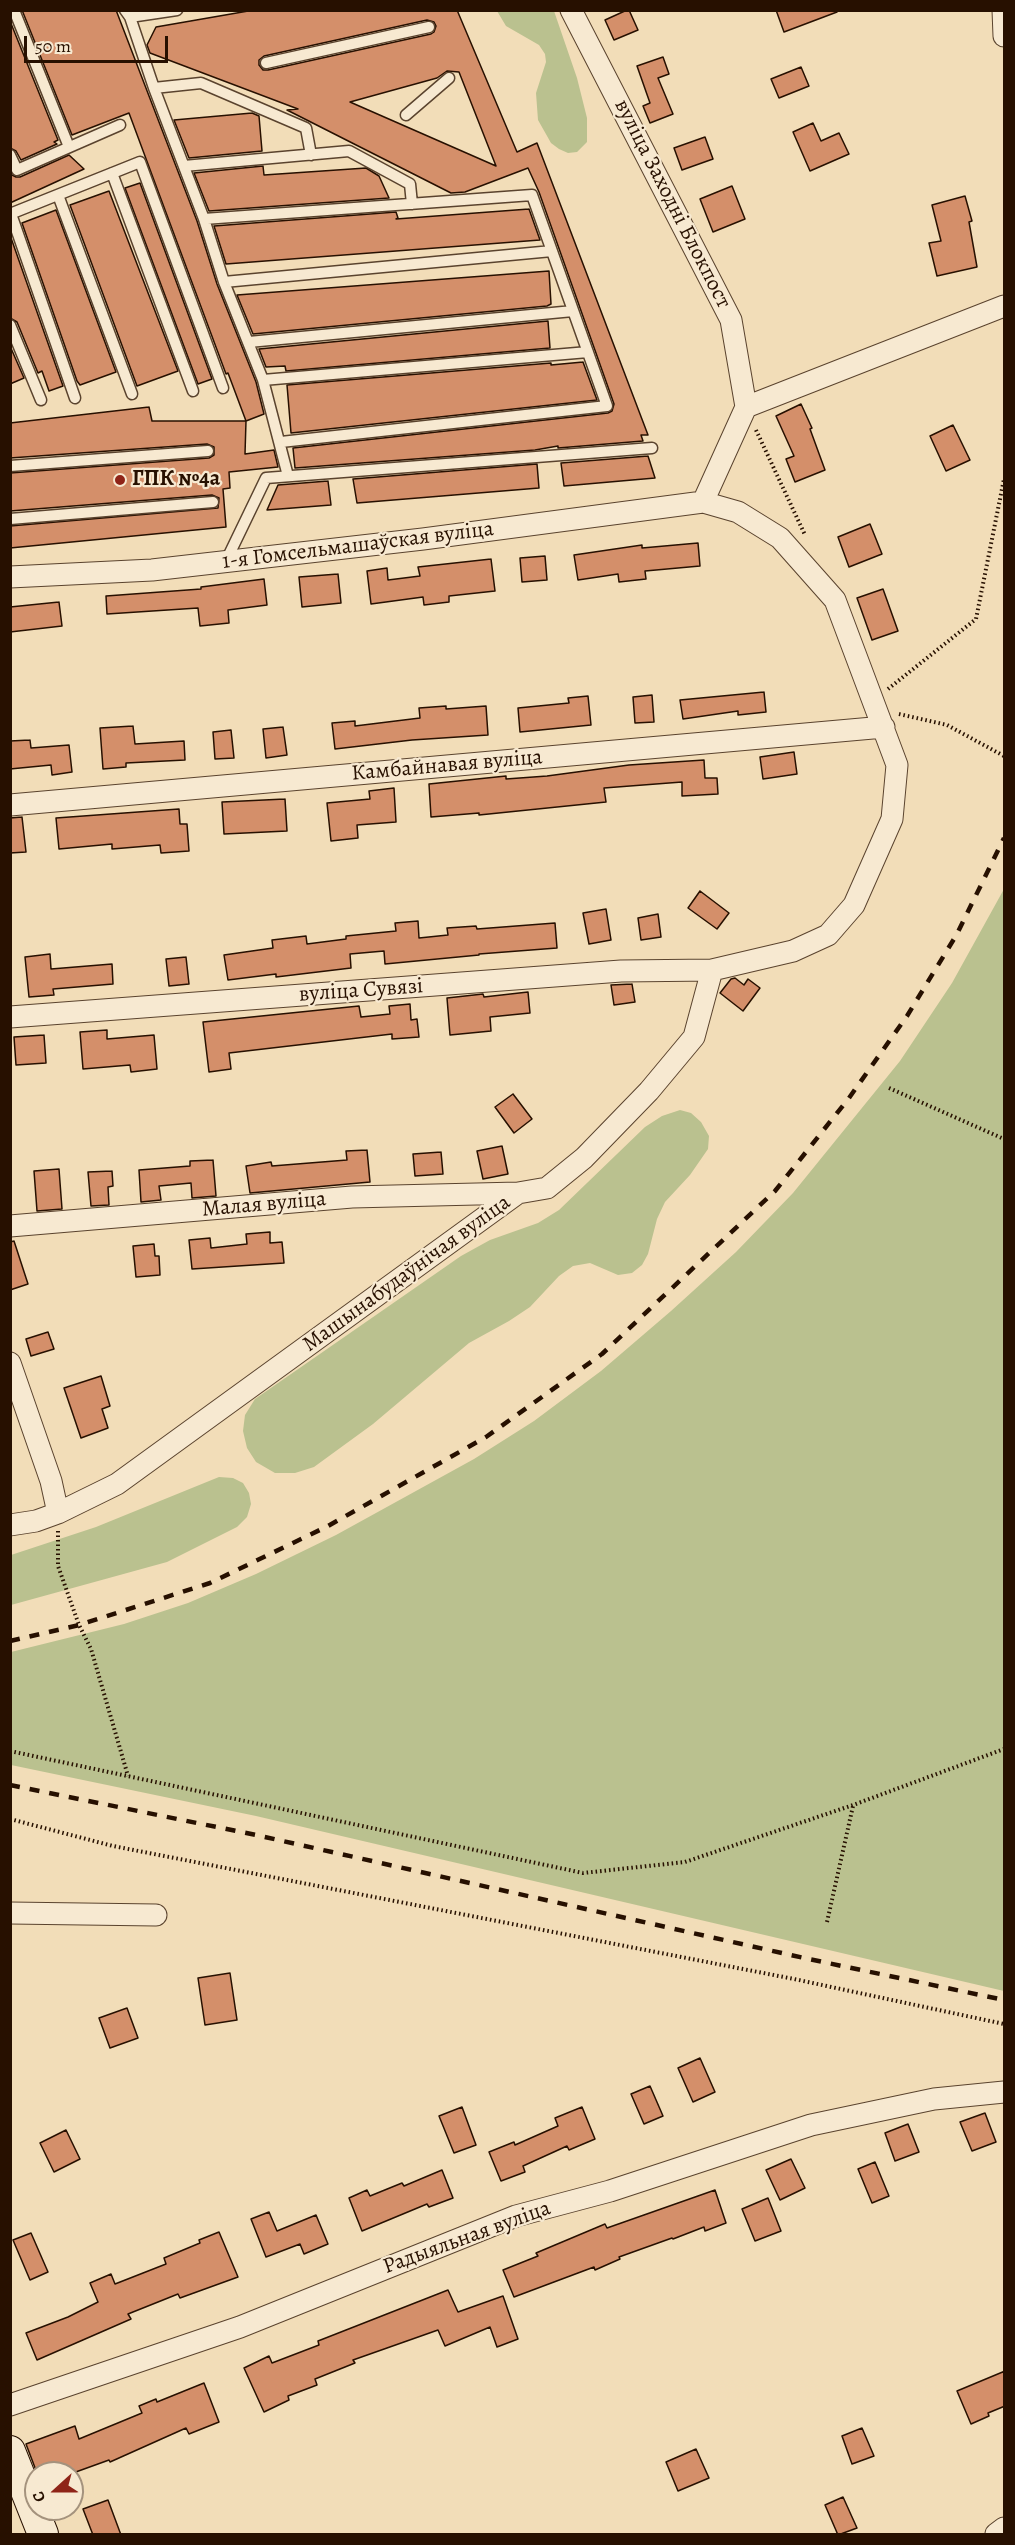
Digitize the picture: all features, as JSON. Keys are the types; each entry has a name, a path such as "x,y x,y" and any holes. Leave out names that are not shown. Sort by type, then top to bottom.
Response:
{"street":[{"name":"вуліца Заходні Блокпост","path":"571,10 731,320 746,407"},
{"path":"1003,10 1005,36"},
{"path":"712,970 793,951 828,935 854,905 892,819 897,765 835,600 780,538 738,512 703,502 746,407 1005,306"},
{"name":"1-я Гомсельмашаўская вуліца","path":"10,577 152,570 423,539 703,502"},
{"name":"Камбайнавая вуліца","path":"10,805 884,727"},
{"name":"вуліца Сувязі","path":"10,1017 621,971 712,970"},
{"name":"Машынабудаўнічая вуліца","path":"10,1526 36,1521 58,1513 117,1484 518,1193 547,1188 584,1158 649,1091 694,1037 712,970"},
{"name":"Малая вуліца","path":"10,1226 352,1197 518,1193"},
{"path":"10,1363 51,1481 58,1513"},
{"path":"10,1913 156,1915"},
{"name":"Радыяльная вуліца","path":"10,2405 240,2326 516,2216 610,2191 811,2125 934,2099 1005,2092"},
{"path":"10,2451 43,2535"},
{"path":"996,2535 1005,2528"}],"lane":[{"path":"14,10 69,147"},
{"path":"177,10 128,14 204,219 224,282 263,380 288,476"},
{"path":"266,63 429,27"},
{"path":"406,115 449,78"},
{"path":"154,88 201,84 306,128 311,155"},
{"path":"10,155 17,170 120,125"},
{"path":"184,166 349,151 410,184 412,204"},
{"path":"75,398 11,214 140,162 223,387"},
{"path":"112,173 193,391"},
{"path":"58,195 132,394"},
{"path":"204,219 532,195 607,406 280,442"},
{"path":"224,282 552,251"},
{"path":"249,342 573,311"},
{"path":"10,325 41,400"},
{"path":"263,380 588,352"},
{"path":"226,561 266,478 652,448"},
{"path":"10,466 208,451"},
{"path":"10,519 213,502"}],"path":[{"path":"746,407 805,536"},
{"path":"1005,480 976,619 874,701 901,715 947,726 1005,756"},
{"path":"889,1088 1005,1139"},
{"path":"58,1513 58,1566 79,1625 91,1649 128,1776"},
{"path":"10,1751 583,1873 685,1862 853,1805 1005,1749"},
{"path":"826,1922 853,1805"},
{"path":"10,1819 113,1846 794,1979 1005,2024"}],"green space":[{"path":"497,11 554,11 577,78 587,118 587,142 577,152 568,153 551,143 538,120 536,93 546,62 545,54 539,45 506,26"},
{"path":"1004,889 1004,1991 256,1816 11,1765 11,1652 124,1624 188,1603 256,1574 336,1535 474,1459 534,1421 601,1371 671,1311 736,1252 793,1193 900,1061 952,983"},
{"path":"680,1110 691,1113 701,1122 709,1136 708,1149 690,1175 665,1202 657,1219 648,1254 642,1265 632,1273 618,1275 590,1263 573,1266 559,1276 530,1307 469,1343 373,1424 314,1467 295,1473 275,1473 256,1462 247,1448 243,1431 245,1415 255,1399 461,1256 490,1240 538,1223 559,1210 645,1127 662,1116"},
{"path":"219,1477 233,1478 243,1483 249,1493 251,1504 247,1517 237,1527 167,1562 11,1605 11,1555 96,1527"}],"building":[{"path":"22,10 116,10 197,221 217,284 256,382 264,414 246,421 228,373 226,374 129,113 72,135"},
{"path":"254,10 457,10 517,152 537,143 648,435 641,435 643,441 295,468 293,448 608,413 612,411 614,404 539,192 528,168 465,192 451,193 287,110 298,109 150,53 147,45 156,27","holes":["427,20 434,22 436,26 431,34 268,70 263,70 259,65 259,60 264,56","447,71 459,72 496,166 350,102 437,78"]},
{"path":"627,10 638,30 614,40 605,20"},
{"path":"776,10 836,10 837,12 784,32"},
{"path":"10,21 58,140 54,142 57,144 21,160 16,151 10,148"},
{"path":"663,57 669,74 658,78 673,114 650,123 643,106 650,103 637,66"},
{"path":"801,67 809,86 779,98 771,79"},
{"path":"252,113 259,116 262,151 189,158 174,120"},
{"path":"813,123 821,141 839,133 849,154 810,171 793,132"},
{"path":"705,137 713,159 682,170 674,148"},
{"path":"69,155 84,169 10,203 10,174 20,177"},
{"path":"263,166 264,175 366,168 379,176 389,198 209,211 194,173"},
{"path":"140,183 212,379 198,384 125,188"},
{"path":"732,186 745,219 713,232 700,199"},
{"path":"109,191 178,371 137,386 70,205"},
{"path":"965,196 972,221 969,222 977,267 937,276 929,243 941,241 932,205"},
{"path":"529,209 540,240 226,264 214,226 396,212 398,218 396,219"},
{"path":"56,210 116,372 80,385 22,223"},
{"path":"10,235 63,386 49,391 42,371 38,373 17,322 10,318"},
{"path":"549,271 551,304 547,306 253,334 237,295"},
{"path":"548,321 550,348 286,371 285,366 266,367 259,349"},
{"path":"10,346 24,378 10,384"},
{"path":"583,362 597,400 291,433 287,385"},
{"path":"801,404 812,428 810,429 825,470 795,482 786,459 794,456 776,416"},
{"path":"149,407 152,421 246,421 245,454 274,450 278,467 229,472 230,488 223,489 226,527 10,548 10,526 218,508 219,498 212,495 10,511 10,473 209,458 214,455 214,447 207,444 10,458 10,423"},
{"path":"953,425 970,460 946,471 930,436"},
{"path":"648,456 655,478 564,486 561,463"},
{"path":"537,464 539,488 357,503 353,479"},
{"path":"328,481 331,505 267,510 278,485"},
{"path":"870,524 882,554 849,567 838,537"},
{"path":"698,543 700,566 645,571 646,579 619,582 618,574 578,580 574,555 642,545 642,548"},
{"path":"545,556 547,580 522,582 520,558"},
{"path":"491,559 495,591 449,596 449,602 424,605 423,597 371,604 367,571 387,568 388,580 420,576 418,567"},
{"path":"338,574 341,603 302,607 299,577"},
{"path":"264,579 267,605 228,610 229,623 200,626 198,608 107,614 106,596 201,589 201,587"},
{"path":"883,589 898,631 872,640 857,598"},
{"path":"59,602 62,626 10,632 10,607"},
{"path":"764,692 766,712 738,715 738,711 683,719 680,700"},
{"path":"652,695 654,722 635,723 633,697"},
{"path":"588,696 591,725 520,732 518,708 569,703 568,698"},
{"path":"446,706 446,709 486,706 488,735 412,740 335,749 332,723 355,721 355,726 420,718 419,708"},
{"path":"133,726 135,744 184,741 185,760 126,763 126,767 103,769 100,728"},
{"path":"283,727 287,755 266,758 263,729"},
{"path":"231,730 234,758 215,759 213,732"},
{"path":"30,740 31,748 69,745 72,772 52,775 51,765 10,769 10,741"},
{"path":"794,752 797,774 763,779 760,757"},
{"path":"704,760 705,778 717,778 718,794 682,796 682,782 604,788 606,802 479,815 479,813 431,817 429,784 506,776 506,779 547,776 629,765"},
{"path":"394,788 396,822 357,825 358,838 331,841 327,803 370,799 369,791"},
{"path":"285,799 287,831 224,834 222,802"},
{"path":"179,809 180,824 187,824 189,851 161,853 160,845 112,849 112,844 59,849 56,818"},
{"path":"22,817 26,852 10,853 10,818"},
{"path":"700,891 729,913 717,929 688,908"},
{"path":"606,909 611,940 589,944 583,913"},
{"path":"658,914 661,937 641,940 638,918"},
{"path":"418,921 419,938 448,935 447,928 476,926 477,929 555,923 557,948 385,964 384,951 350,954 351,968 228,980 224,955 273,948 272,940 306,936 307,944 346,939 346,936 396,931 395,923"},
{"path":"50,954 51,969 112,964 113,984 53,989 54,995 29,997 25,957"},
{"path":"186,957 189,984 169,986 166,959"},
{"path":"735,978 744,985 748,979 760,988 743,1011 720,993 731,979"},
{"path":"632,984 635,1002 614,1005 611,985"},
{"path":"528,992 530,1013 490,1017 491,1031 450,1035 447,998"},
{"path":"410,1004 411,1020 417,1019 419,1037 392,1039 392,1034 229,1053 231,1069 209,1072 203,1022 359,1006 361,1017 390,1014 389,1006"},
{"path":"107,1030 107,1039 154,1035 157,1069 131,1072 130,1065 83,1069 80,1032"},
{"path":"44,1035 46,1063 16,1065 14,1037"},
{"path":"513,1094 532,1119 514,1133 495,1107"},
{"path":"502,1146 508,1174 483,1179 477,1151"},
{"path":"367,1150 370,1182 250,1193 246,1166 271,1162 272,1166 347,1160 346,1151"},
{"path":"441,1152 443,1174 415,1176 413,1154"},
{"path":"213,1160 216,1196 192,1198 191,1183 159,1186 161,1200 141,1202 139,1170 190,1166 190,1161"},
{"path":"59,1169 62,1209 37,1211 34,1171"},
{"path":"112,1171 113,1186 108,1187 109,1205 91,1206 88,1172"},
{"path":"270,1232 270,1243 282,1242 284,1263 192,1269 189,1240 210,1238 211,1248 247,1244 246,1234"},
{"path":"14,1241 28,1284 10,1290 10,1242"},
{"path":"154,1244 155,1256 159,1256 160,1275 136,1277 133,1246"},
{"path":"48,1332 54,1349 31,1356 26,1339"},
{"path":"101,1376 110,1406 102,1409 108,1428 81,1438 64,1388"},
{"path":"230,1973 237,2020 205,2025 198,1978"},
{"path":"127,2008 138,2038 110,2048 99,2018"},
{"path":"700,2058 715,2092 693,2102 678,2068"},
{"path":"650,2086 663,2116 644,2124 631,2094"},
{"path":"462,2107 476,2145 454,2153 439,2116"},
{"path":"582,2107 595,2139 569,2150 567,2146 523,2166 525,2172 501,2181 489,2152 514,2142 515,2145 558,2126 555,2118"},
{"path":"985,2113 996,2142 972,2151 960,2122"},
{"path":"908,2124 919,2152 895,2161 885,2133"},
{"path":"66,2130 80,2159 54,2172 40,2143"},
{"path":"791,2159 805,2188 780,2200 766,2170"},
{"path":"875,2162 889,2196 872,2203 858,2169"},
{"path":"442,2170 453,2198 429,2207 427,2204 362,2231 349,2198 367,2190 370,2196 402,2183 404,2186"},
{"path":"715,2190 726,2223 705,2231 704,2227 672,2238 619,2257 620,2259 595,2270 594,2267 514,2297 503,2270 538,2256 536,2253 605,2224 607,2228"},
{"path":"768,2198 781,2231 755,2241 742,2209"},
{"path":"269,2212 277,2231 316,2215 328,2244 304,2254 300,2244 266,2257 251,2219"},
{"path":"219,2232 238,2277 180,2298 178,2294 128,2314 131,2319 37,2360 26,2333 68,2317 98,2302 90,2283 111,2274 115,2284 166,2264 164,2258 200,2243 199,2240"},
{"path":"31,2233 48,2272 30,2280 13,2240"},
{"path":"448,2290 458,2312 503,2296 518,2339 497,2347 490,2327 445,2346 438,2330 353,2360 355,2363 315,2379 317,2385 288,2396 289,2400 264,2412 244,2368 269,2356 272,2363 319,2345 318,2341"},
{"path":"1005,2371 1005,2406 971,2424 957,2391"},
{"path":"204,2383 219,2422 189,2434 186,2428 110,2462 109,2460 84,2469 84,2461 32,2461 26,2444 75,2426 79,2439 142,2413 139,2406 156,2399 157,2402"},
{"path":"862,2428 874,2456 852,2464 842,2436"},
{"path":"696,2449 709,2478 678,2491 666,2462"},
{"path":"843,2497 857,2528 838,2535 825,2505"},
{"path":"108,2500 121,2535 93,2535 84,2509"}],"railway":[{"path":"10,1641 79,1625 210,1583 328,1526 486,1437 602,1354 775,1191 849,1098 907,1016 957,934 1004,838"},
{"path":"10,1785 256,1835 804,1958 1004,2000"}],"place":[{"name":"ГПК №4а","path":"120,480"}]}
